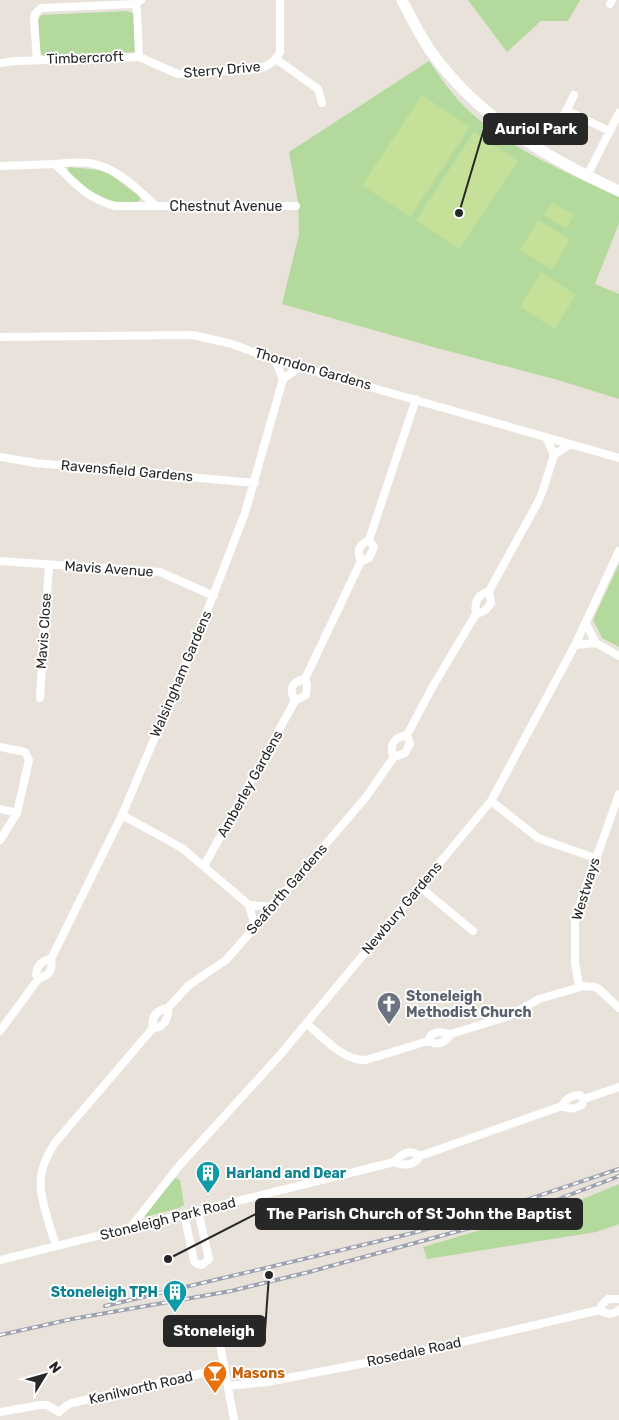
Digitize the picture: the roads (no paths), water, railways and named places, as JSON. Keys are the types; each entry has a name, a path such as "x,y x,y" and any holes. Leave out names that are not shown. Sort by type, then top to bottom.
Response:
{"street":[{"name":"Sterry Drive","path":"140,57 178,74 256,69 267,66 276,59 280,52 280,0"},
{"path":"402,0 416,29 431,52 468,95 508,129 539,150 619,191"},
{"name":"Timbercroft","path":"0,63 140,57 138,2 41,8 35,14 34,19 37,60"},
{"path":"276,59 318,89 322,102"},
{"path":"574,95 565,112 609,131"},
{"path":"587,176 619,113"},
{"name":"Chestnut Avenue","path":"54,164 87,194 99,201 115,206 296,206"},
{"name":"Chestnut Avenue","path":"0,166 93,164 111,170 137,188 156,206"},
{"name":"Thorndon Gardens","path":"0,337 193,336 232,344 275,360 619,458"},
{"path":"275,360 283,379 300,367"},
{"name":"Walsingham Gardens","path":"0,1031 39,978 47,976 50,972 51,959 122,815 214,596 255,483 283,379"},
{"name":"Amberley Gardens","path":"361,561 358,554 359,548 369,540 416,399"},
{"path":"546,437 554,455 570,444"},
{"name":"Seaforth Gardens","path":"153,1028 152,1020 155,1014 161,1009 168,1008 189,985 226,960 366,797 394,757 405,753 408,749 410,744 407,735 433,686 476,614 476,600 480,595 489,591 537,504 554,455"},
{"name":"Ravensfield Gardens","path":"0,457 36,463 255,483"},
{"name":"Amberley Gardens","path":"204,866 295,701 306,695 307,685 305,679 361,561 369,558 372,553 374,547 369,540"},
{"name":"Newbury Gardens","path":"131,1228 179,1166 306,1023 491,800 586,624 619,551"},
{"name":"Mavis Avenue","path":"0,561 160,572 214,596"},
{"name":"Mavis Close","path":"40,698 49,565"},
{"name":"Seaforth Gardens","path":"476,614 486,610 492,603 489,591"},
{"path":"586,624 596,643 619,656"},
{"path":"575,645 596,643"},
{"name":"Amberley Gardens","path":"295,701 291,693 292,688 298,681 305,679"},
{"name":"Seaforth Gardens","path":"394,757 391,751 393,741 400,736 407,735"},
{"path":"0,747 20,750 28,755 29,760 17,813 0,840"},
{"name":"Westways","path":"580,987 575,962 575,918 619,794"},
{"path":"491,800 538,838 596,858"},
{"path":"0,809 17,813"},
{"path":"122,815 169,839 204,866 249,905 255,927"},
{"path":"420,887 473,931"},
{"path":"249,905 272,907"},
{"name":"Walsingham Gardens","path":"39,978 36,975 38,966 41,962 51,959"},
{"path":"428,1041 431,1035 438,1032 451,1034 509,1016 534,1001 580,987 588,986 600,990 619,1008"},
{"name":"Seaforth Gardens","path":"56,1246 40,1179 47,1156 54,1144 153,1028 160,1027 165,1022 168,1008"},
{"path":"306,1023 346,1056 358,1060 366,1060 428,1041 434,1044 441,1043 447,1040 451,1034"},
{"name":"Stoneleigh Park Road","path":"584,1099 619,1087"},
{"name":"Stoneleigh Park Road","path":"394,1162 402,1165 408,1164 417,1160 420,1156 562,1106 565,1100 572,1096 580,1095 584,1099"},
{"name":"Stoneleigh Park Road","path":"562,1106 568,1109 576,1108 582,1105 584,1099"},
{"name":"Stoneleigh Park Road","path":"0,1260 394,1162 404,1153 415,1152 420,1156"},
{"path":"184,1214 194,1260 197,1264 202,1265 208,1259 198,1211"},
{"name":"Rosedale Road","path":"599,1310 608,1299 619,1299"},
{"name":"Rosedale Road","path":"228,1386 267,1382 407,1355 599,1310 613,1314 619,1310"},
{"path":"216,1322 234,1420"},
{"name":"Kenilworth Road","path":"58,1416 66,1406 72,1404 225,1368"},
{"path":"0,1412 46,1405 58,1416"}],"railway":[{"path":"105,1306 409,1234 496,1210 619,1169"},
{"path":"0,1335 72,1319 231,1291 309,1272 499,1220 619,1176"}],"place":[{"name":"Auriol Park","path":"459,213"},
{"name":"Stoneleigh Methodist Church","path":"389,1025"},
{"name":"Harland and Dear","path":"208,1194"},
{"name":"The Parish Church of St John the Baptist","path":"168,1259"},
{"name":"Stoneleigh","path":"269,1275"},
{"name":"Stoneleigh TPH","path":"175,1313"},
{"name":"Masons","path":"215,1394"}]}
